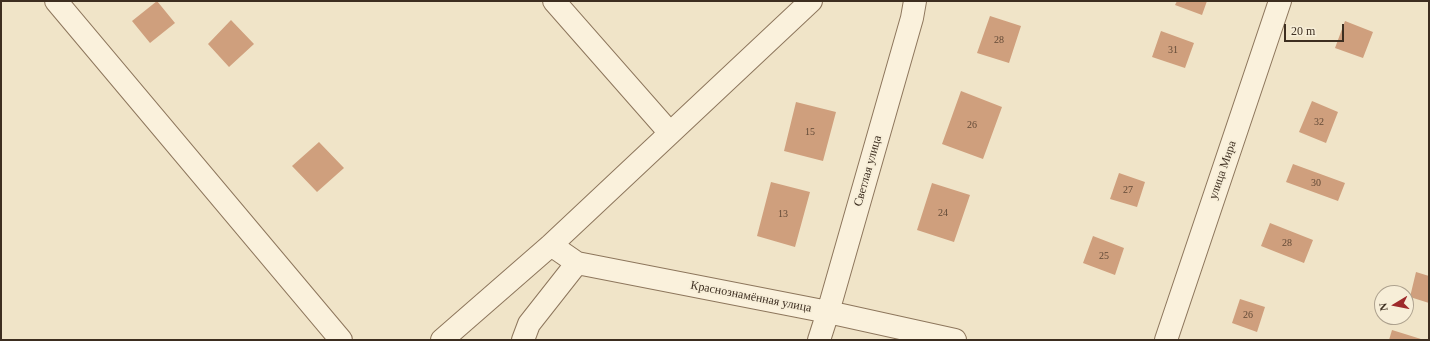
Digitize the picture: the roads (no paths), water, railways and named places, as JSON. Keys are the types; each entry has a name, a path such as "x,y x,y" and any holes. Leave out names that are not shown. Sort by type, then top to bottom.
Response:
{"street":[{"path":"56,1 341,340"},
{"path":"554,1 670,133"},
{"path":"442,340 551,245 811,1"},
{"name":"Светлая улица","path":"819,340 910,25 915,1"},
{"name":"улица Мира","path":"1166,340 1280,1"},
{"name":"Краснознамённая улица","path":"551,245 577,263 828,312 955,340"},
{"path":"524,340 529,324 577,263"}]}
